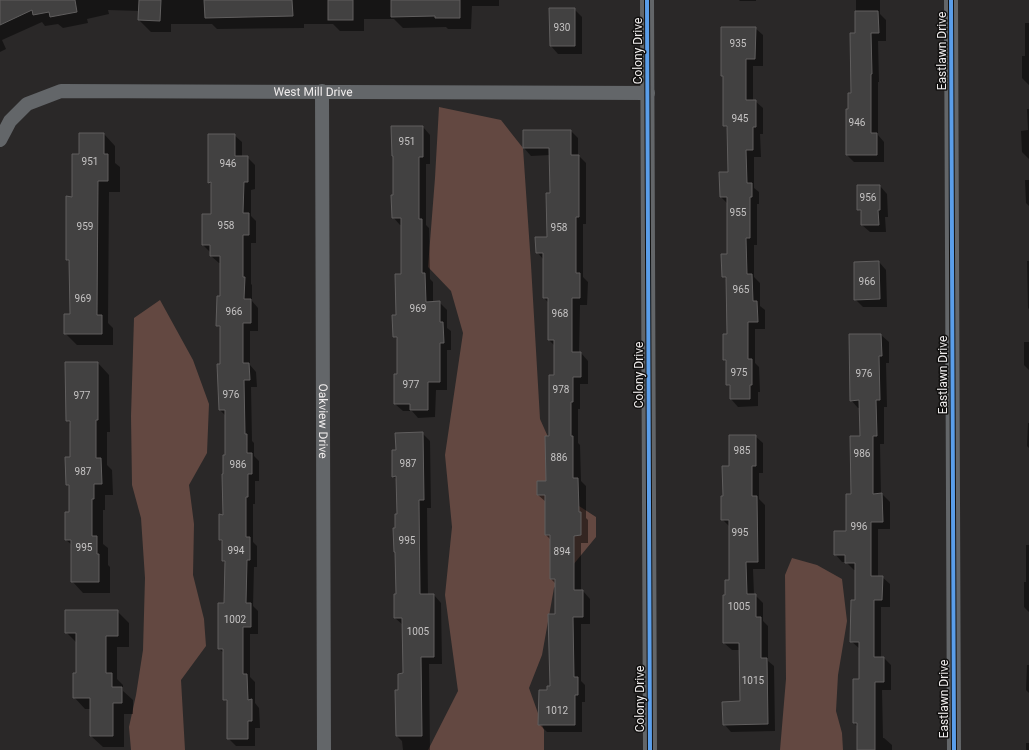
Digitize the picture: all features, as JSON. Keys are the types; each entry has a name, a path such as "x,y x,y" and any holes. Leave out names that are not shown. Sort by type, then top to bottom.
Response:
{"street":[{"name":"Colony Drive","path":"647,0 650,750"},
{"name":"Eastlawn Drive","path":"952,0 954,750"},
{"name":"West Mill Drive","path":"0,140 10,121 27,104 61,91 648,93"},
{"name":"Oakview Drive","path":"322,91 324,750"}],"shaded area":[{"path":"439,107 501,120 523,148 540,419 579,506 596,517 596,537 554,588 542,655 529,688 544,730 544,750 428,750 458,691 445,595 452,527 445,455 463,333 451,291 428,267"},
{"path":"160,300 193,360 209,404 207,453 189,485 194,524 193,575 204,619 206,646 181,680 185,750 131,750 129,727 143,650 145,578 141,518 132,485 131,416 134,318"},
{"path":"792,558 817,565 842,579 847,621 838,675 836,711 842,733 843,750 780,750 786,679 785,575"}],"building":[{"path":"0,0 75,0 77,12 50,17 49,12 33,15 32,10 0,25"},
{"path":"139,0 161,0 160,21 138,20"},
{"path":"204,0 292,0 293,16 205,18"},
{"path":"328,0 353,0 353,20 328,20"},
{"path":"391,0 460,0 460,18 435,18 435,16 391,17"},
{"path":"549,8 575,8 575,46 550,46"},
{"path":"855,11 878,11 879,33 871,33 871,133 877,133 877,155 846,155 846,109 848,109 848,93 851,93 850,33 855,33"},
{"path":"721,27 756,27 755,59 746,59 746,100 756,100 756,127 753,127 753,150 746,150 747,183 752,183 752,197 750,197 750,238 746,238 747,274 752,274 753,301 757,301 758,322 748,322 748,359 752,359 752,385 750,385 750,399 730,399 730,385 726,385 726,360 723,360 723,334 727,334 726,277 722,277 721,254 727,254 727,197 720,197 719,172 728,172 727,126 723,126"},
{"path":"391,126 423,126 423,157 419,157 419,219 422,219 422,273 425,273 426,302 440,301 440,322 443,322 444,343 440,343 440,382 428,382 428,410 410,410 410,404 394,404 394,374 397,374 397,337 393,337 392,315 396,315 395,274 401,274 401,218 392,218 391,195 393,195 393,156"},
{"path":"523,130 571,130 571,155 579,155 579,217 576,217 576,273 580,273 580,298 572,298 572,352 581,352 581,377 573,377 571,436 573,436 573,478 578,478 579,512 581,512 581,535 574,536 574,590 583,590 583,617 573,617 574,677 578,677 578,695 575,695 575,725 538,725 539,690 547,690 547,686 550,686 548,614 555,614 555,579 550,579 550,535 545,535 545,495 537,495 537,481 546,481 545,436 549,436 549,375 554,375 554,340 548,340 548,298 543,298 543,253 536,253 535,237 547,237 546,193 550,193 549,148 523,148"},
{"path":"79,133 104,133 104,154 108,154 108,181 98,181 97,315 102,315 102,334 64,334 64,314 70,314 69,260 66,260 66,196 72,197 72,154 79,154"},
{"path":"208,134 235,134 235,156 248,156 248,182 244,182 243,213 249,213 249,235 243,235 243,277 245,277 244,299 251,299 251,323 243,323 243,363 249,363 250,380 244,380 245,434 247,434 247,453 252,453 252,474 248,474 248,497 246,497 246,537 250,537 250,560 247,560 246,603 251,603 251,627 243,627 243,674 247,674 248,700 252,699 252,721 248,721 248,739 227,739 227,700 223,700 223,649 218,649 218,603 224,603 225,561 222,561 222,540 219,540 219,514 223,515 222,474 223,455 225,455 225,410 219,410 217,364 220,364 220,326 216,326 217,296 220,296 220,256 210,256 210,245 202,245 202,214 211,214 211,182 208,183"},
{"path":"857,185 880,185 880,210 878,210 879,225 861,225 861,210 857,210"},
{"path":"879,261 880,299 854,300 854,262"},
{"path":"849,334 881,334 882,356 879,356 880,400 876,400 877,436 873,436 873,494 882,493 883,522 871,522 871,576 883,576 882,600 874,600 874,657 884,657 884,682 875,682 875,750 857,750 857,723 853,723 853,679 859,679 859,642 850,642 851,600 855,600 855,563 845,563 845,555 834,555 834,531 846,531 846,494 851,494 850,436 860,436 859,400 850,401"},
{"path":"65,362 98,362 98,420 96,420 96,458 101,458 102,484 94,484 94,499 92,499 92,536 97,536 97,554 99,554 99,582 71,582 71,540 65,540 65,512 69,512 69,485 66,485 65,457 70,457 70,421 66,421"},
{"path":"423,432 424,500 419,500 420,594 434,594 434,657 421,657 422,736 396,736 395,690 398,690 398,674 403,673 402,618 394,618 394,594 396,594 393,528 395,528 395,514 397,514 396,476 392,477 392,450 396,450 395,433"},
{"path":"729,435 756,435 756,466 752,466 752,496 757,496 758,562 746,562 747,594 756,594 756,617 761,617 761,658 767,658 768,724 723,725 722,702 740,701 739,643 723,643 723,595 725,595 725,580 729,580 729,520 721,520 721,496 723,496 722,466 729,466"},
{"path":"65,610 118,610 118,636 106,636 106,673 112,673 112,687 122,687 122,703 113,703 113,736 90,736 90,698 73,698 73,673 76,673 76,633 65,633"}],"cycle path":[{"path":"647,0 650,750"},
{"path":"951,0 954,750"}]}
